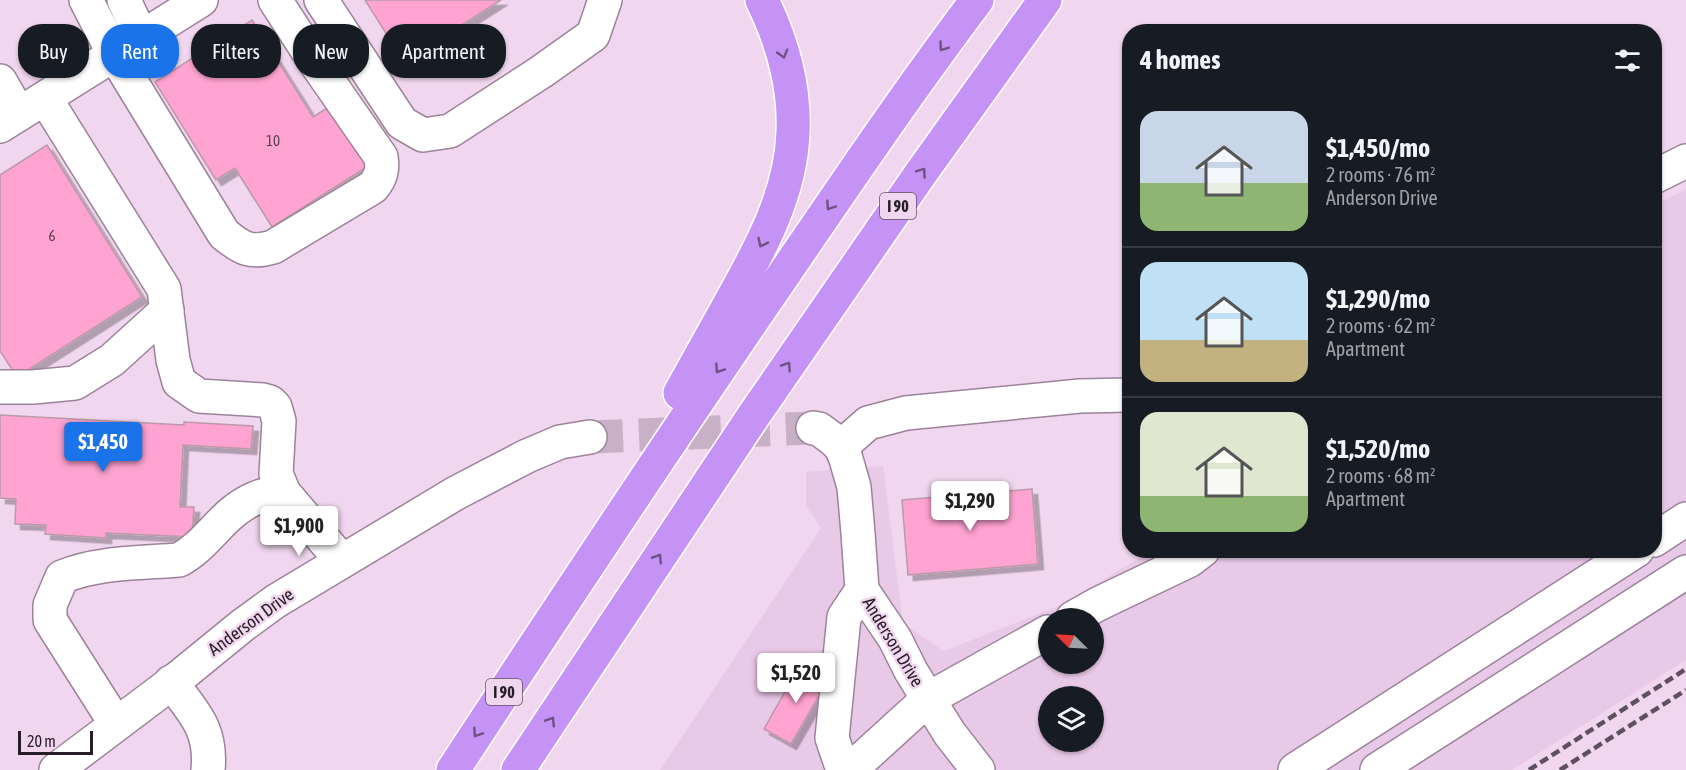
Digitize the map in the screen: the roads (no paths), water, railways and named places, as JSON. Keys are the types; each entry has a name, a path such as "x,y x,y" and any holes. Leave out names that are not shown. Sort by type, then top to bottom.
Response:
{"highway":[{"path":"556,614 750,268 767,234 780,200 789,164 793,131 792,95 785,59 775,26 762,0"},
{"name":"I 90","path":"453,770 787,269 977,0"},
{"name":"I 90","path":"518,770 780,376 1045,0"}],"street":[{"path":"86,0 101,29"},
{"path":"124,0 135,24"},
{"path":"163,24 201,0"},
{"path":"129,78 224,234 242,248 263,250 273,247 373,187 381,177 382,166 381,157 275,0"},
{"path":"321,0 402,123 423,135 450,131 593,35 606,0"},
{"path":"21,113 101,62"},
{"path":"0,81 21,113 164,289 173,360 179,382 199,396 263,400 275,407 279,421 276,474 284,493 342,561"},
{"path":"1662,173 1686,161"},
{"path":"0,387 75,383 112,360 167,310"},
{"path":"813,428 827,434 841,447 868,423 906,414 1080,396 1122,395"},
{"name":"Anderson Drive","path":"56,770 268,607 456,494 527,456 560,442 590,437"},
{"name":"Anderson Drive","path":"841,447 854,487 862,590 895,639 928,699 1038,638"},
{"path":"116,724 50,620 50,605 62,576 96,567 179,560 191,554 216,526 240,506 258,497 284,493"},
{"path":"1662,535 1686,519"},
{"path":"1091,608 1193,558"},
{"path":"1295,770 1625,558"},
{"path":"1377,770 1686,572"},
{"path":"843,770 832,738 844,617 862,590"},
{"path":"171,682 202,725 209,746 208,770"},
{"path":"850,770 928,699 950,734 978,770"}],"tunnel":[{"path":"590,437 813,428"}],"railway":[{"path":"1529,770 1686,669"},
{"path":"1560,770 1686,690"}]}
